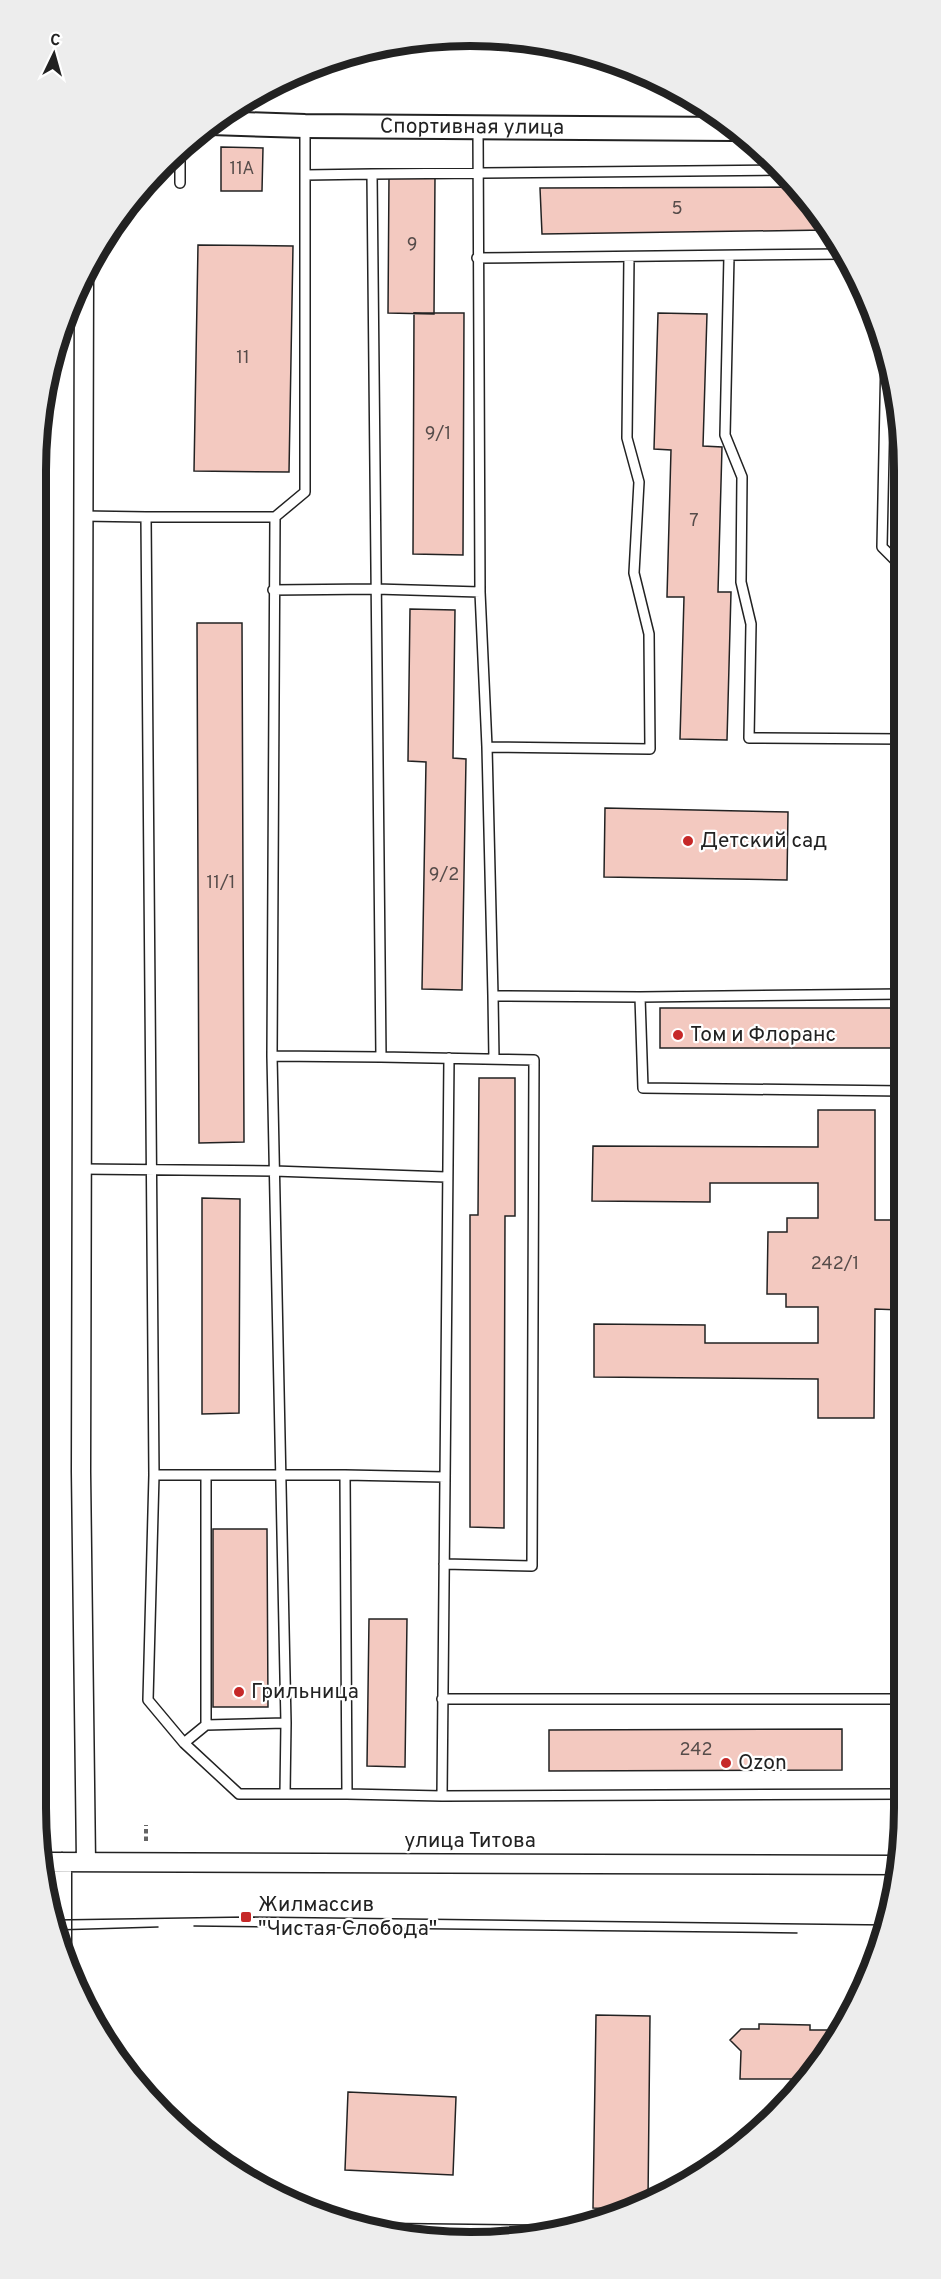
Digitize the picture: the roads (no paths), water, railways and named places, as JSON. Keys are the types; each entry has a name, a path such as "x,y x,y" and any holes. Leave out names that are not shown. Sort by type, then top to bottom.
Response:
{"street":[{"name":"Спортивная улица","path":"227,124 722,129"},
{"path":"84,297 81,1495 86,1862"},
{"path":"53,1862 56,1898"},
{"name":"улица Титова","path":"53,1862 891,1865"}],"lane":[{"path":"83,516 275,517 304,492 305,126"},
{"path":"478,127 480,592 487,747 494,1059"},
{"path":"180,162 180,183"},
{"path":"306,175 769,170"},
{"path":"372,174 381,1057"},
{"path":"477,258 835,254"},
{"path":"729,255 725,435 742,477 741,582 751,624 749,738 894,739"},
{"path":"487,747 650,749 649,634 634,573 639,482 627,438 629,257"},
{"path":"885,385 882,547 894,559"},
{"path":"146,517 154,1475 148,1700 184,1743 239,1794 442,1797 894,1794"},
{"path":"275,517 272,1056 286,1723 285,1794"},
{"path":"273,591 376,589 480,592"},
{"path":"493,996 894,994"},
{"path":"640,997 643,1088 894,1090"},
{"path":"272,1056 534,1060 532,1566 444,1564"},
{"path":"442,1797 446,1177 449,1058"},
{"path":"82,1169 274,1171 446,1177"},
{"path":"154,1475 345,1474 445,1477"},
{"path":"345,1474 347,1794"},
{"path":"206,1475 206,1725"},
{"path":"442,1699 894,1698"},
{"path":"184,1743 206,1725 286,1723"}],"tram line":[{"path":"62,1920 246,1917 878,1925"},
{"path":"194,1926 797,1933"},
{"path":"64,1930 158,1927"}],"place":[{"name":"Детский сад","path":"688,841"},
{"name":"Том и Флоранс","path":"678,1035"},
{"name":"Грильница","path":"239,1692"},
{"name":"Ozon","path":"726,1763"},
{"name":"Жилмассив \"Чистая Слобода\"","path":"246,1917"}]}
